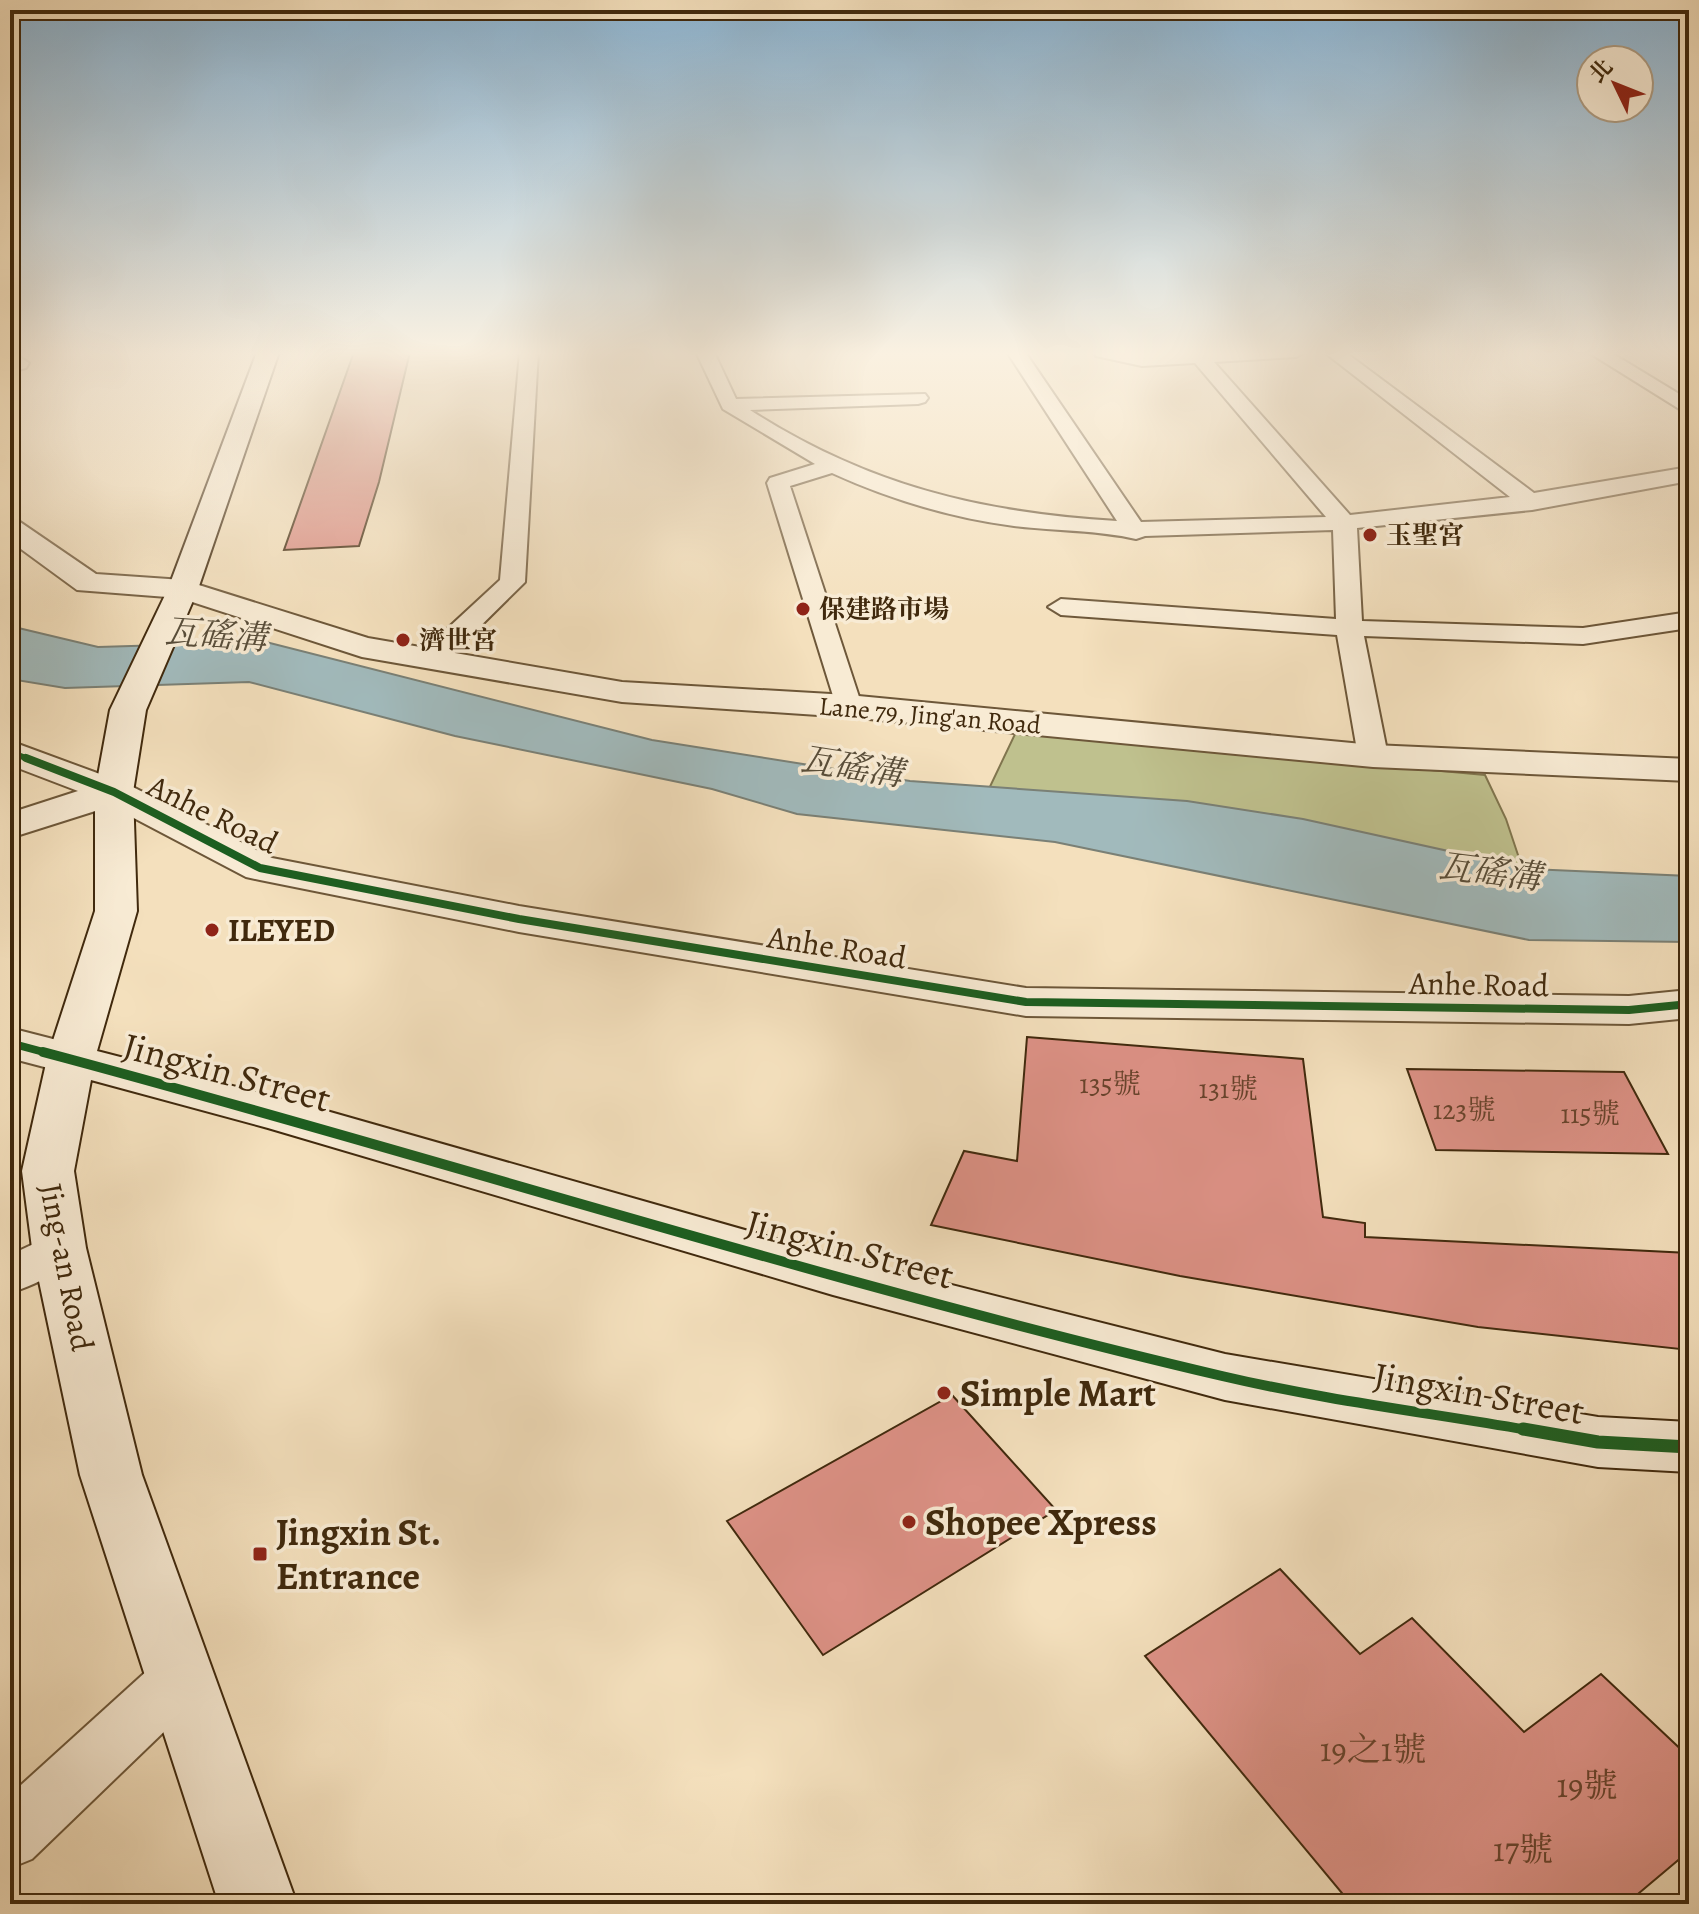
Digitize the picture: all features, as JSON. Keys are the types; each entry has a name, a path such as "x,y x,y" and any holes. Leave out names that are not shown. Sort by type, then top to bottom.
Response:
{"street":[{"name":"Jing-an Road","path":"236,441 183,589 128,710 114,792 116,911 71,1059 48,1171 34,1262 111,1475 258,1904"},
{"name":"Lane 79, Jing'an Road","path":"10,528 88,583 183,589 362,647 622,692 848,706 1373,756 1689,770"},
{"name":"Anhe Road","path":"10,752 114,792 260,868 519,919 1026,1002 1629,1010 1689,1004"},
{"path":"10,826 114,792"},
{"name":"Jingxin Street","path":"10,1043 284,1116 833,1275 1225,1377 1598,1442 1689,1447"}],"lane":[{"path":"431,659 512,582 522,441"},
{"path":"790,441 830,466 897,493 1042,524 1136,532 1345,524 1532,503 1689,474"},
{"path":"1076,441 1136,532"},
{"path":"1273,441 1345,524 1349,628 1373,756"},
{"path":"1451,441 1532,503"},
{"path":"830,466 778,483 848,706"},
{"path":"1061,607 1349,628 1583,636 1689,620"},
{"path":"10,1837 180,1678"}],"green space":[{"path":"1016,732 1485,775 1506,819 1524,873 986,795"}],"water":[{"name":"瓦磘溝","path":"10,626 98,647 266,642 652,740 910,781 1187,801 1303,819 1530,869 1689,876 1689,942 1529,940 1055,842 797,814 712,789 455,736 249,682 65,688 10,679"}],"building":[{"path":"322,441 389,441 359,546 284,550"},
{"path":"1027,1037 1303,1059 1323,1217 1365,1223 1365,1237 1689,1253 1689,1350 1478,1327 1180,1276 931,1225 964,1151 1017,1161"},
{"path":"1407,1069 1624,1072 1668,1154 1436,1150"},
{"path":"952,1395 1056,1510 823,1655 727,1521"},
{"path":"1280,1569 1360,1654 1412,1618 1524,1732 1601,1674 1689,1757 1689,1851 1626,1904 1351,1904 1145,1656"}],"cycle path":[{"path":"10,752 114,792 260,868 519,919 1026,1002 1629,1010 1689,1004"},
{"path":"10,1043 284,1116 833,1275 1225,1377 1598,1442 1689,1447"}],"place":[{"name":"玉聖宮","path":"1370,535"},
{"name":"保建路市場","path":"803,609"},
{"name":"濟世宮","path":"403,640"},
{"name":"ILEYED","path":"212,930"},
{"name":"Simple Mart","path":"944,1393"},
{"name":"Shopee Xpress","path":"909,1522"},
{"name":"Jingxin St. Entrance","path":"260,1554"}]}
